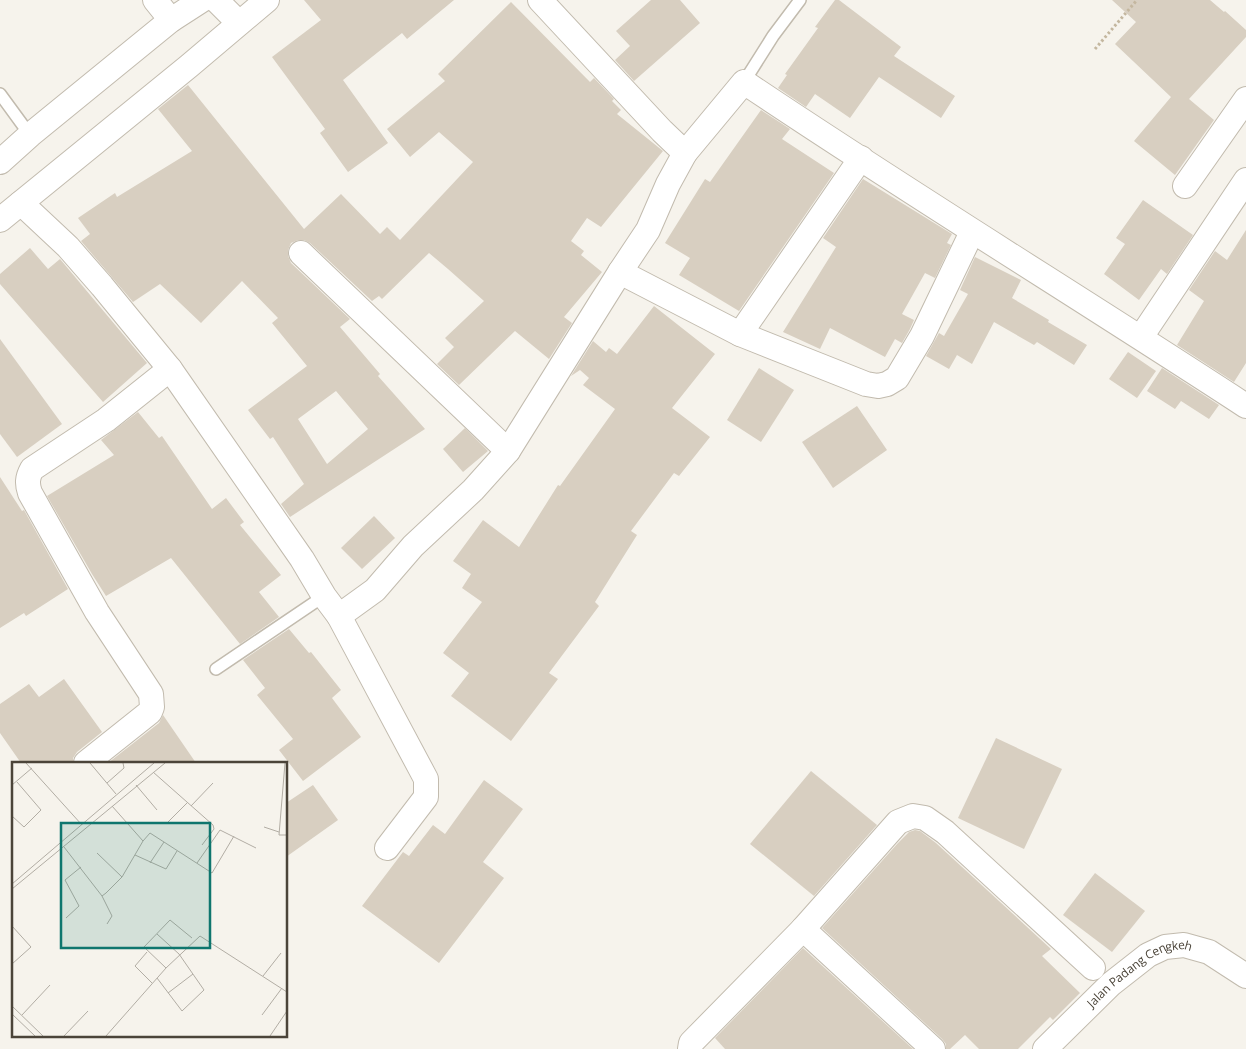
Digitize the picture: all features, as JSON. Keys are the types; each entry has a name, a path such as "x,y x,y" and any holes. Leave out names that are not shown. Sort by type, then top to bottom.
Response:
{"street":[{"path":"155,0 171,20"},
{"path":"0,162 30,135 171,20 202,0"},
{"path":"216,0 239,22"},
{"path":"0,220 267,0"},
{"path":"540,0 662,131 685,153"},
{"path":"339,616 375,590 413,546 474,490 508,452 648,230 668,184 685,153 744,82 972,232 1141,337 1246,406"},
{"path":"1185,186 1246,99"},
{"path":"740,334 861,158"},
{"path":"1141,337 1246,180"},
{"path":"21,203 68,247 170,369 302,559 324,596 339,616 426,779 426,797 387,848"},
{"path":"620,272 740,334 866,384 878,386 888,384 897,378 922,336 972,232"},
{"path":"301,253 508,452"},
{"path":"87,762 150,712 152,707 151,694 97,612 30,493 27,483 32,469 106,420 170,369"},
{"path":"690,1049 691,1043 803,929 898,822 913,816 925,818 945,832 1093,968"},
{"path":"803,929 934,1049"},
{"name":"Jalan Padang Cengkeh","path":"1045,1049 1111,984 1148,955 1165,947 1184,945 1209,952 1246,976"}],"lane":[{"path":"744,82 773,36 800,0"},
{"path":"0,94 30,135"},
{"path":"216,669 324,596"}],"path":[{"path":"1096,49 1137,0"}],"building":[{"path":"304,0 454,0 407,39 402,33 343,80 388,143 348,172 320,133 325,129 272,57 321,20"},
{"path":"651,0 680,0 700,23 634,81 615,60 630,46 616,31"},
{"path":"835,0 839,0 901,47 894,56 955,96 941,118 879,77 850,118 815,94 806,107 778,88 787,75 785,74 818,28 815,27"},
{"path":"1112,0 1210,0 1246,30 1246,37 1189,99 1214,120 1175,175 1134,141 1171,97 1115,44 1136,22"},
{"path":"511,2 590,82 594,78 614,99 612,101 621,110 617,114 663,151 601,227 587,218 571,241 584,251 581,255 602,272 564,317 572,323 549,359 515,331 459,385 437,364 454,347 445,338 484,301 448,269 429,253 382,299 379,296 372,301 310,243 298,240 291,243 288,256 291,263 350,319 340,327 380,374 378,376 425,429 290,517 281,504 304,484 273,437 270,439 248,410 307,366 272,323 278,318 242,281 201,323 160,284 133,302 81,241 90,234 78,218 115,193 117,197 192,151 158,109 188,85 304,229 341,194 380,234 387,227 400,240 473,162 439,132 410,157 387,129 445,81 438,74","holes":["336,391 368,429 327,464 298,419"]},
{"path":"761,110 790,129 782,139 834,173 739,311 679,275 690,258 665,243 705,179 710,182"},
{"path":"863,179 952,234 947,243 951,245 935,278 925,273 902,314 914,320 910,329 902,343 895,339 885,357 830,328 820,349 783,332 836,247 823,238"},
{"path":"1143,200 1193,235 1167,274 1161,269 1139,300 1104,274 1125,244 1116,238"},
{"path":"1246,230 1246,363 1234,382 1177,345 1204,301 1189,290 1215,251 1227,260"},
{"path":"30,248 48,269 60,259 147,363 103,402 0,284 0,274"},
{"path":"975,257 1021,280 1012,298 1087,345 1074,365 1037,342 1034,345 994,322 972,364 957,355 949,369 926,356 939,333 944,336 968,294 960,290"},
{"path":"654,306 715,354 672,408 710,437 679,476 674,473 631,531 637,535 595,602 599,606 549,673 558,679 511,741 451,696 469,673 443,653 482,602 462,588 471,574 453,561 483,520 519,547 558,485 560,486 615,409 583,385 589,378 580,370 571,376 593,341 606,352 609,348 617,354"},
{"path":"0,339 62,424 17,457 0,434"},
{"path":"1128,352 1156,371 1137,398 1109,379"},
{"path":"759,368 794,390 761,442 727,420"},
{"path":"1162,368 1219,405 1209,419 1181,401 1175,409 1147,391"},
{"path":"857,406 887,450 833,488 802,442"},
{"path":"138,412 159,438 162,436 212,509 226,498 244,522 240,525 281,575 259,592 279,617 240,644 171,558 106,596 47,496 114,455 101,440"},
{"path":"465,428 488,451 463,472 443,449"},
{"path":"0,477 22,511 24,510 68,589 26,616 24,613 0,628"},
{"path":"374,516 395,538 362,569 341,548"},
{"path":"289,629 309,653 311,652 341,690 332,698 361,737 303,781 279,750 293,739 257,695 265,688 243,660"},
{"path":"64,679 102,732 77,752 73,762 20,762 0,733 0,704 29,684 39,697"},
{"path":"163,715 195,762 109,762 159,723"},
{"path":"996,738 1062,769 1024,849 958,818"},
{"path":"811,771 877,825 814,896 750,844"},
{"path":"484,780 523,809 483,862 504,878 439,963 362,906 403,852 409,856 433,825 445,834"},
{"path":"313,785 338,820 288,856 288,802"},
{"path":"920,831 936,843 1051,949 1042,956 1080,993 1053,1020 1050,1017 1018,1049 979,1049 965,1035 950,1049 946,1049 946,1044 942,1039 822,928 898,843 909,832"},
{"path":"1095,873 1145,911 1112,952 1063,915"},
{"path":"803,948 913,1049 725,1049 715,1038"}]}
